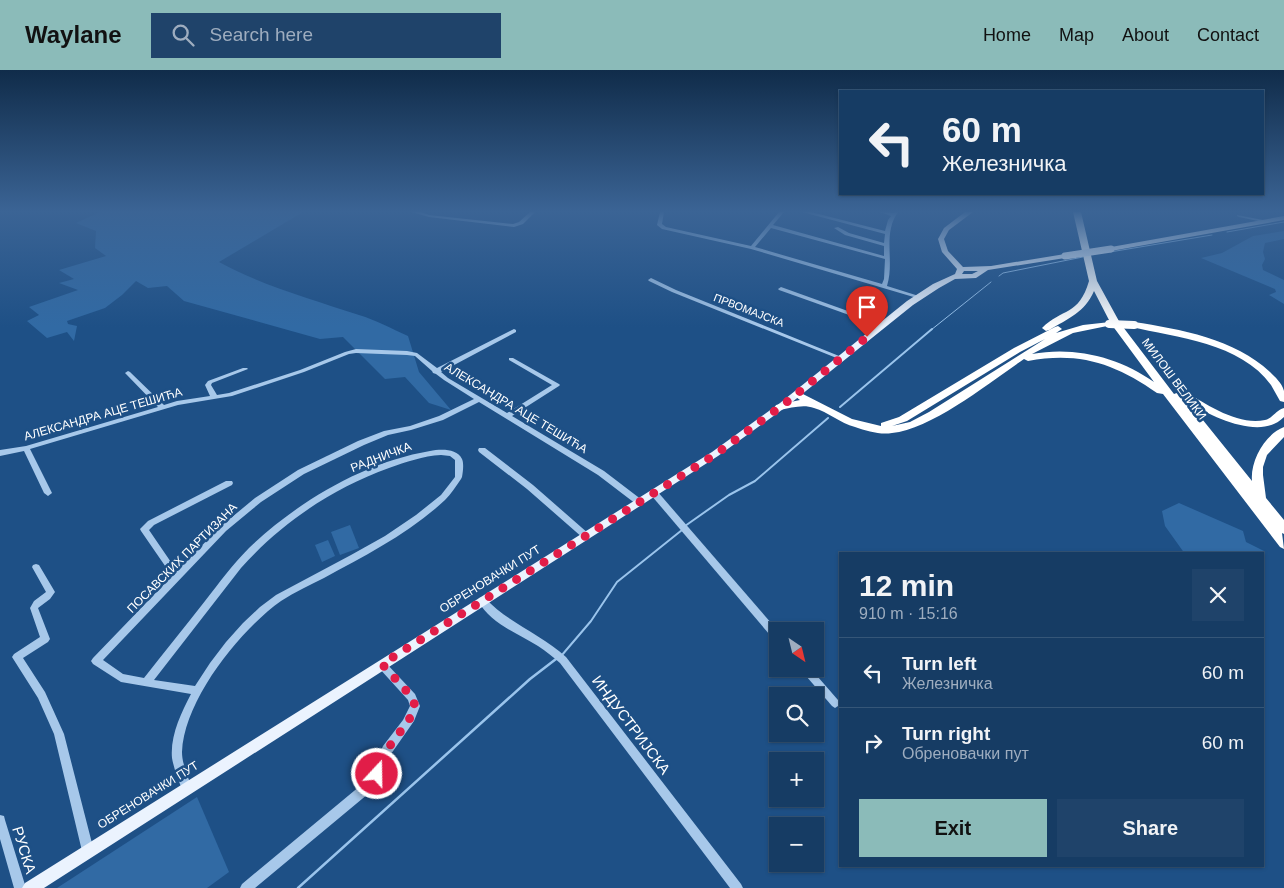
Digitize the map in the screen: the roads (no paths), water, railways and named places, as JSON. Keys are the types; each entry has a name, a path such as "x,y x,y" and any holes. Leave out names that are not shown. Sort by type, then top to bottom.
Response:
{"highway":[{"name":"МИЛОШ ВЕЛИКИ","path":"1085,250 1093,280 1116,324 1284,544"},
{"name":"МИЛОШ ВЕЛИКИ","path":"1092,250 1096,266 1104,285 1124,323 1171,386 1284,529"},
{"path":"1017,350 1021,344 1084,305 1088,299 1093,280"},
{"path":"799,392 817,405 863,426 886,430 902,428 929,417 1065,333 1108,322"},
{"path":"799,392 856,421 876,425 891,424 903,419 1048,333 1068,325 1108,322 1132,323 1180,330 1224,344 1263,366 1284,386"},
{"path":"1132,323 1187,335 1230,351 1262,371 1278,387 1284,400"},
{"path":"1014,363 1030,357 1048,354 1067,354 1095,358 1137,375 1174,402"},
{"path":"1171,386 1206,409 1228,418 1254,423 1274,420 1284,411"},
{"path":"780,407 801,403 817,405"},
{"path":"1262,501 1257,478 1257,461 1263,450 1284,431"}],"main road":[{"path":"945,250 961,271 972,272"},
{"name":"ОБРЕНОВАЧКИ ПУТ","path":"954,277 991,268 1103,250"},
{"path":"951,259 972,272"},
{"name":"ОБРЕНОВАЧКИ ПУТ","path":"30,888 722,450 780,407 919,297 961,271"}],"street":[{"path":"759,250 919,297"},
{"path":"858,250 887,258"},
{"path":"884,287 887,272 887,250"},
{"name":"ПРВОМАЈСКА","path":"651,280 681,294 841,358"},
{"path":"781,289 882,325"},
{"path":"435,372 514,331"},
{"name":"АЛЕКСАНДРА АЦЕ ТЕШИЋА","path":"0,453 26,448 162,407 192,400 230,396 356,351 407,353 416,355 435,372 601,473 639,502"},
{"path":"507,416 556,385 511,359"},
{"path":"215,398 208,385 210,382 245,369"},
{"path":"128,373 162,407"},
{"name":"ПОСАВСКИХ ПАРТИЗАНА","path":"146,683 121,678 96,661 223,529 244,511 301,472 362,442 386,433 441,418 479,399"},
{"path":"26,448 48,493"},
{"path":"482,450 530,487 586,536"},
{"name":"РАДНИЧКА","path":"146,683 234,570 259,544 287,520 329,493 366,474 403,460 433,453 452,454 458,457 462,466 461,474 449,492 437,504 391,537 280,598 256,615 217,662 198,691 182,724 177,748 178,763 188,788"},
{"path":"177,577 144,529 151,523 229,483"},
{"path":"654,493 769,628"},
{"path":"36,567 51,592 36,604 34,608 45,639 17,657 42,696 59,734 88,851"},
{"name":"ИНДУСТРИЈСКА","path":"482,601 500,620 542,642 560,656 738,888"},
{"path":"246,888 370,785 379,770 386,751 409,720 415,706 412,697 382,664"},
{"path":"813,678 835,702"},
{"path":"146,683 198,691"},
{"name":"РУСКА","path":"0,820 20,888"}],"waterway":[{"path":"1110,252 1121,250"},
{"path":"999,276 1003,273 1083,257"},
{"path":"931,330 991,282"},
{"path":"840,407 932,329"},
{"path":"685,526 729,495 755,481 828,418"},
{"path":"562,655 591,621 617,582 682,530"},
{"path":"298,888 530,679 556,659"}]}
